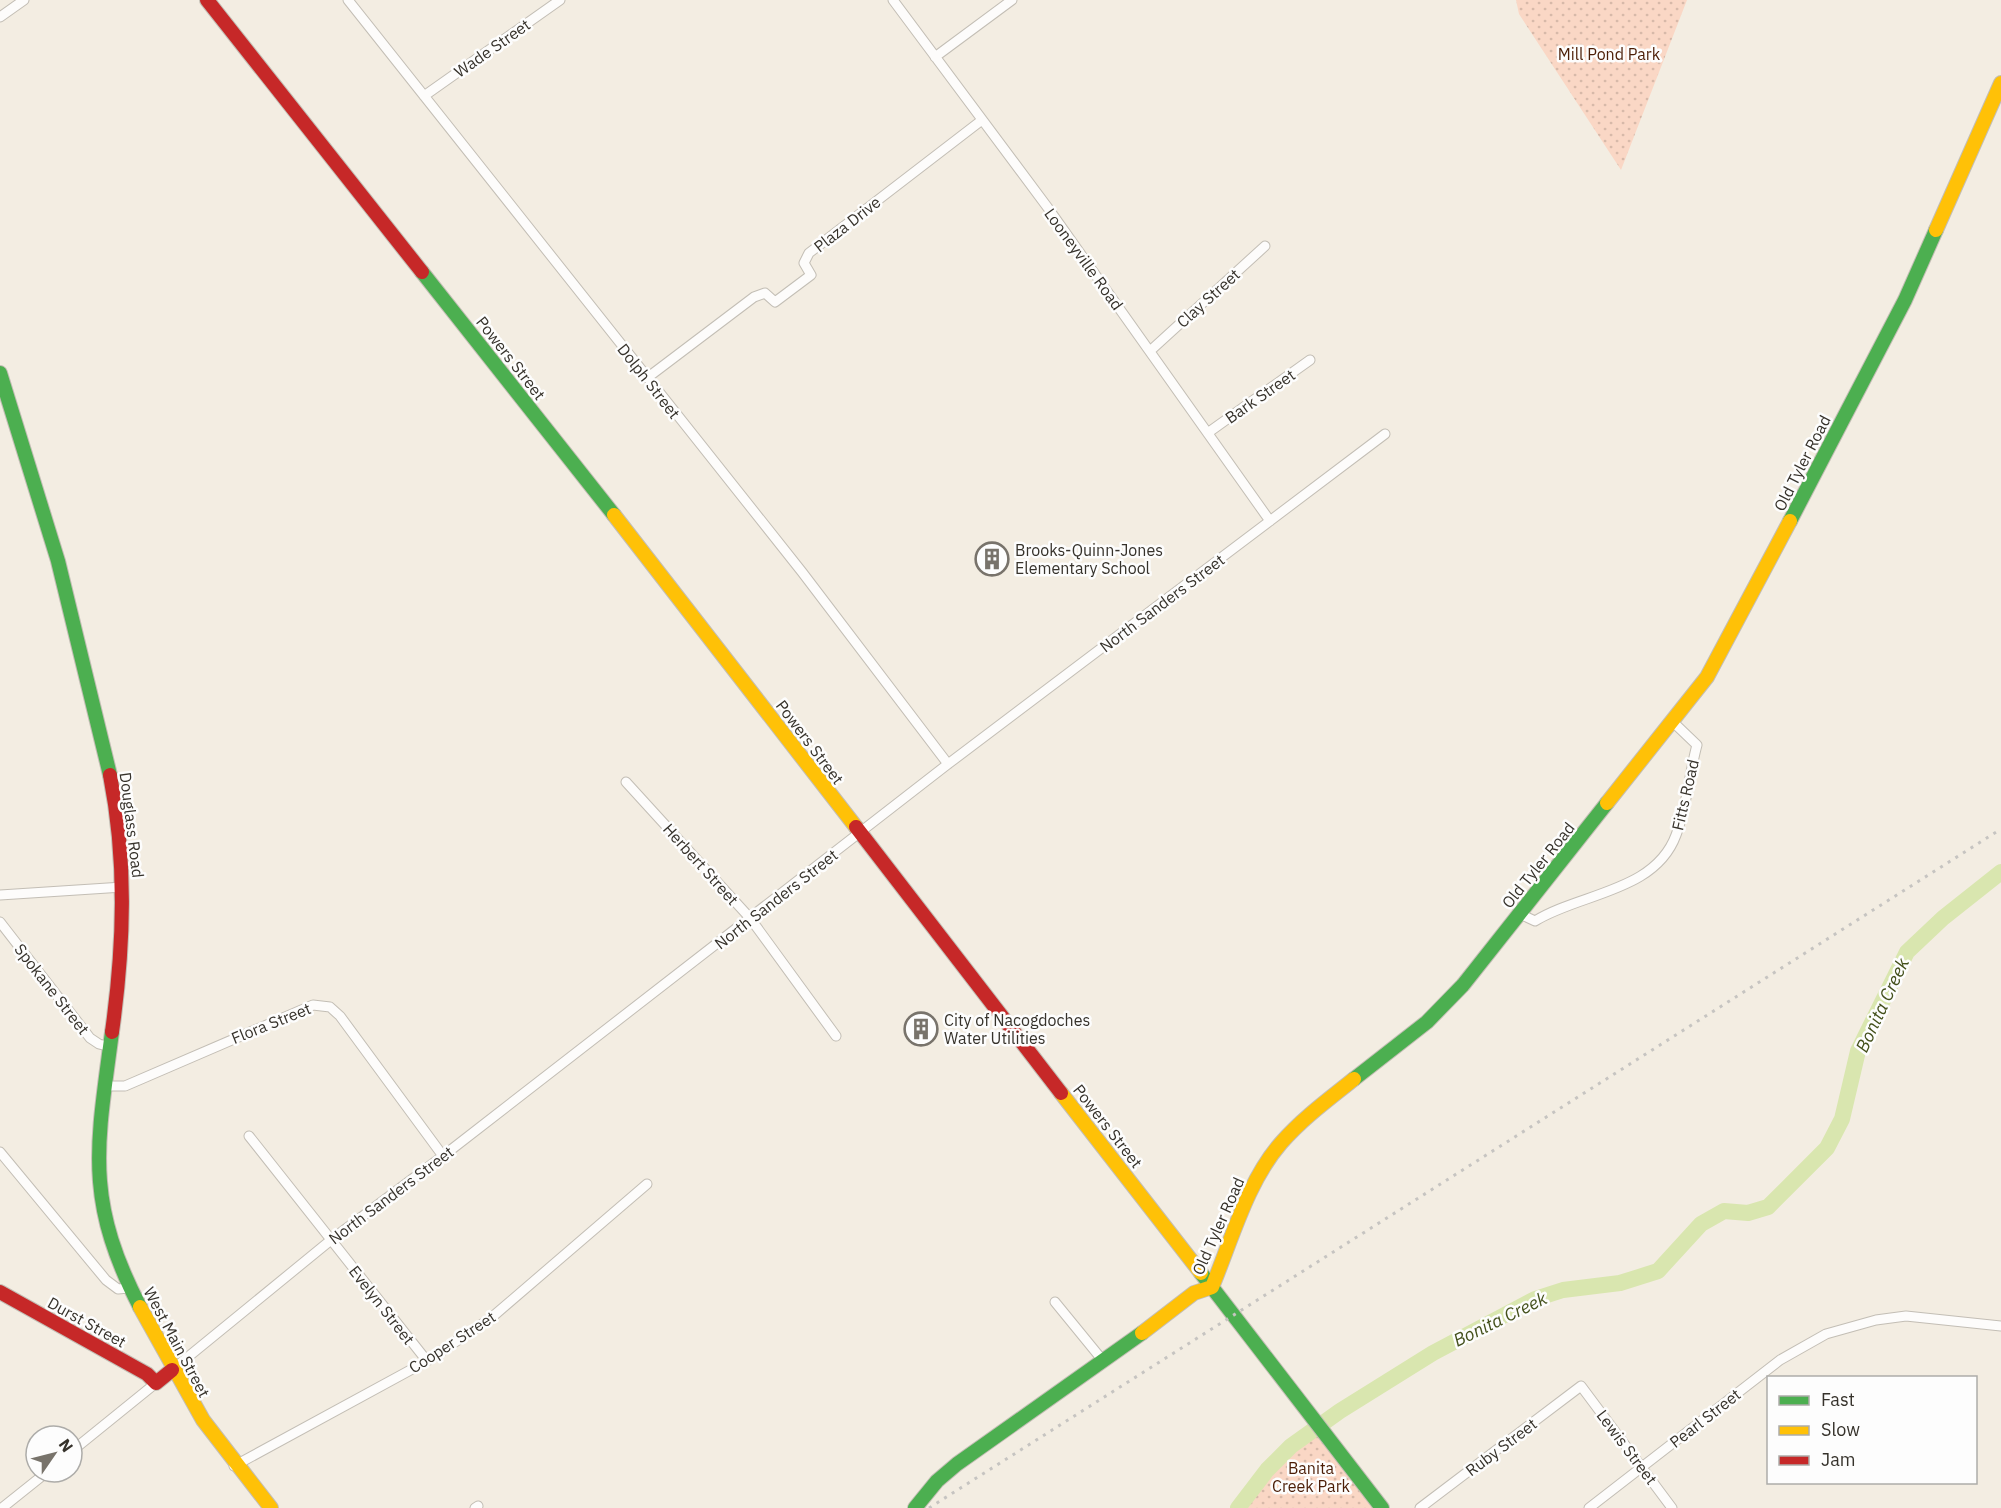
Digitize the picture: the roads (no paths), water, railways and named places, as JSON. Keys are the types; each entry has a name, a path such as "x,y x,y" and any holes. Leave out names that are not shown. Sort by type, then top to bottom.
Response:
{"street":[{"path":"0,17 24,0"},
{"name":"Powers Street","path":"207,0 694,617 1382,1508"},
{"name":"Dolph Street","path":"348,0 801,572 948,764"},
{"name":"Wade Street","path":"424,96 560,0"},
{"name":"Looneyville Road","path":"893,0 1209,432 1270,521"},
{"path":"935,57 1012,0"},
{"name":"Old Tyler Road","path":"915,1508 947,1472 1104,1362 1194,1293 1212,1287 1253,1185 1280,1144 1307,1116 1427,1022 1463,985 1673,722 1707,677 1726,646 1905,300 2001,83"},
{"name":"Plaza Drive","path":"647,378 758,294 769,295 775,302 811,275 804,263 809,253 982,120"},
{"name":"Clay Street","path":"1150,351 1265,246"},
{"name":"Bark Street","path":"1209,432 1310,360"},
{"name":"Douglass Road","path":"1,380 47,519 104,748 119,827 123,887 122,954 97,1148 100,1204 106,1233 129,1288"},
{"name":"North Sanders Street","path":"172,1370 331,1240 444,1156 948,764 1385,434"},
{"name":"Fitts Road","path":"1520,914 1535,921 1568,903 1639,878 1662,857 1676,836 1697,745 1673,722"},
{"name":"Herbert Street","path":"626,782 750,918 836,1036"},
{"path":"0,895 123,887"},
{"name":"Spokane Street","path":"0,922 90,1038 99,1044 111,1047"},
{"name":"Flora Street","path":"105,1086 125,1086 313,1005 327,1005 340,1016 444,1156"},
{"name":"Evelyn Street","path":"249,1136 427,1361"},
{"name":"West Main Street","path":"0,1152 106,1280 118,1289 129,1288 201,1420 234,1466 271,1508"},
{"name":"Cooper Street","path":"234,1466 427,1361 491,1318 647,1184"},
{"name":"Durst Street","path":"0,1292 147,1374 156,1383"},
{"path":"1054,1302 1104,1362"},
{"name":"Pearl Street","path":"1590,1508 1806,1342 1876,1320 1906,1316 2001,1326"},
{"path":"84,1441 172,1370"},
{"name":"Lewis Street","path":"1581,1386 1672,1508"},
{"name":"Ruby Street","path":"1420,1508 1581,1386"},
{"path":"2,1508 31,1484"}],"waterway":[{"name":"Bonita Creek","path":"1238,1508 1267,1470 1291,1446 1340,1411 1433,1353 1535,1299 1563,1290 1620,1283 1658,1271 1701,1224 1724,1211 1748,1213 1768,1207 1827,1148 1842,1119 1858,1051 1907,952 1943,918 2001,872"}],"railway":[{"path":"929,1508 2001,829"}],"place":[{"name":"Brooks-Quinn-Jones Elementary School","path":"992,559"},
{"name":"City of Nacogdoches Water Utilities","path":"921,1029"}],"park label":[{"name":"Mill Pond Park","path":"1609,54"},
{"name":"Banita Creek Park","path":"1311,1477"}]}
